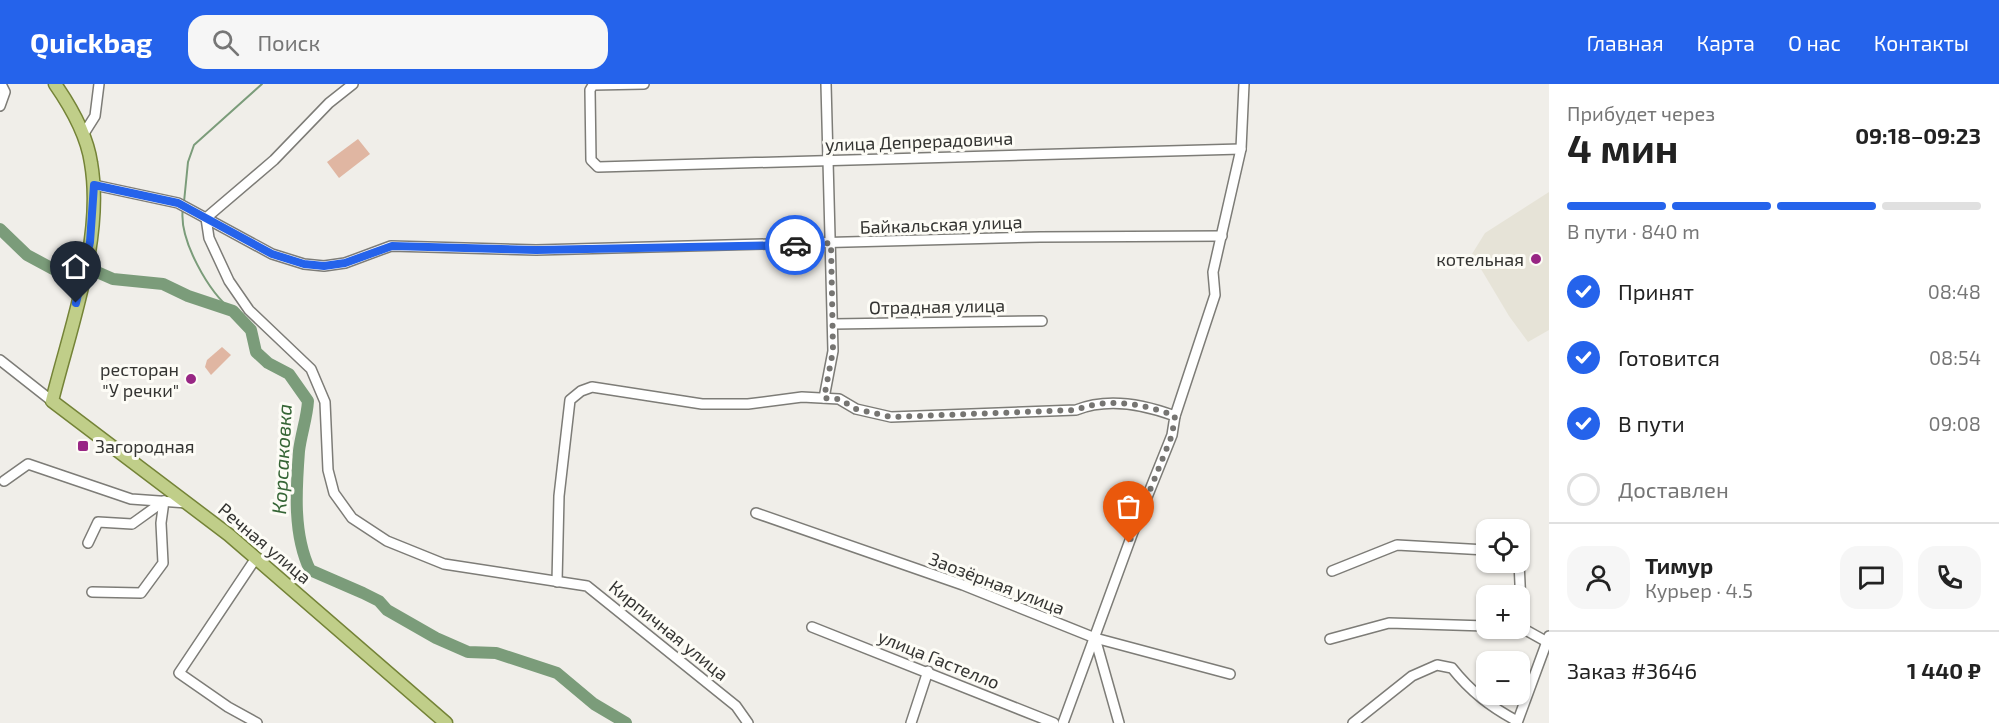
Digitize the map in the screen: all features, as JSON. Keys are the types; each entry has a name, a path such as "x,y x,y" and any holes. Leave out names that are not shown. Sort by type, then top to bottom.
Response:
{"main road":[{"path":"52,401 87,260 94,185 91,160 83,135 56,84"},
{"name":"Речная улица","path":"52,401 256,558 446,723"}],"street":[{"path":"0,106 5,92 1,84"},
{"path":"83,135 94,116 99,84"},
{"path":"94,185 166,199 193,209 206,218 274,160 329,103 353,84"},
{"path":"593,85 644,84"},
{"path":"824,398 833,351 826,84"},
{"path":"1063,723 1133,531 1172,435 1175,416 1215,295 1213,272 1241,149 1244,84"},
{"name":"улица Депрерадовича","path":"593,85 590,90 591,160 598,166 1241,149"},
{"name":"Байкальская улица","path":"206,218 272,254 304,264 324,266 345,263 392,246 536,250 1222,236"},
{"name":"Кирпичная улица","path":"206,218 209,238 229,281 249,310 311,369 325,402 328,470 334,493 352,518 387,541 444,564 587,586 736,706 748,723"},
{"name":"Отрадная улица","path":"833,324 1041,321"},
{"path":"0,360 52,401"},
{"path":"557,582 559,496 570,400 581,391 592,387 702,404 748,404 802,398 839,399 856,409 891,417 1076,410 1092,404 1145,405 1175,416"},
{"path":"4,482 28,464 131,499 187,503"},
{"path":"88,543 98,522 132,524 165,501"},
{"path":"92,592 141,593 153,579 163,563 161,523 165,501"},
{"name":"Заозёрная улица","path":"756,513 963,585 1095,638 1230,674"},
{"path":"1332,571 1397,545 1476,549"},
{"path":"256,558 179,673 228,707 257,723"},
{"path":"1330,639 1389,623 1476,626"},
{"name":"улица Гастелло","path":"812,627 928,671 1054,723"},
{"path":"1353,723 1412,676 1437,665 1452,668 1467,687 1490,706 1517,722 1548,640 1530,631"},
{"path":"1095,638 1119,723"},
{"path":"911,723 928,671"}],"shaded area":[{"path":"358,139 370,154 339,178 327,162"},
{"path":"1549,192 1549,330 1528,342 1509,316 1472,254 1485,233"},
{"path":"222,347 231,355 211,375 205,367 207,360"}],"waterway":[{"path":"184,202 188,162 194,145 262,84"},
{"path":"183,208 185,235 197,264 214,292 233,311"},
{"name":"Корсаковка","path":"0,229 27,255 53,269 97,272 113,279 163,284 188,296 233,311 251,330 256,352 268,363 289,374 308,401 299,451 297,512 301,542 310,570 379,601 387,610 436,638 468,652 496,653 557,673 594,704 626,723"}],"way so far":[{"path":"795,245 831,243 833,351 824,398 839,399 856,409 891,417 1000,411 1076,410 1092,404 1145,405 1175,416 1172,435 1129,543"}],"place":[{"name":"котельная","path":"1536,259"},
{"name":"ресторан \"У речки\"","path":"191,379"},
{"name":"Загородная","path":"83,446"}],"route":[{"path":"76,303 90,242 94,185 156,196 178,203 193,209 272,254 304,264 324,266 345,263 392,246 536,250 795,245"}]}
